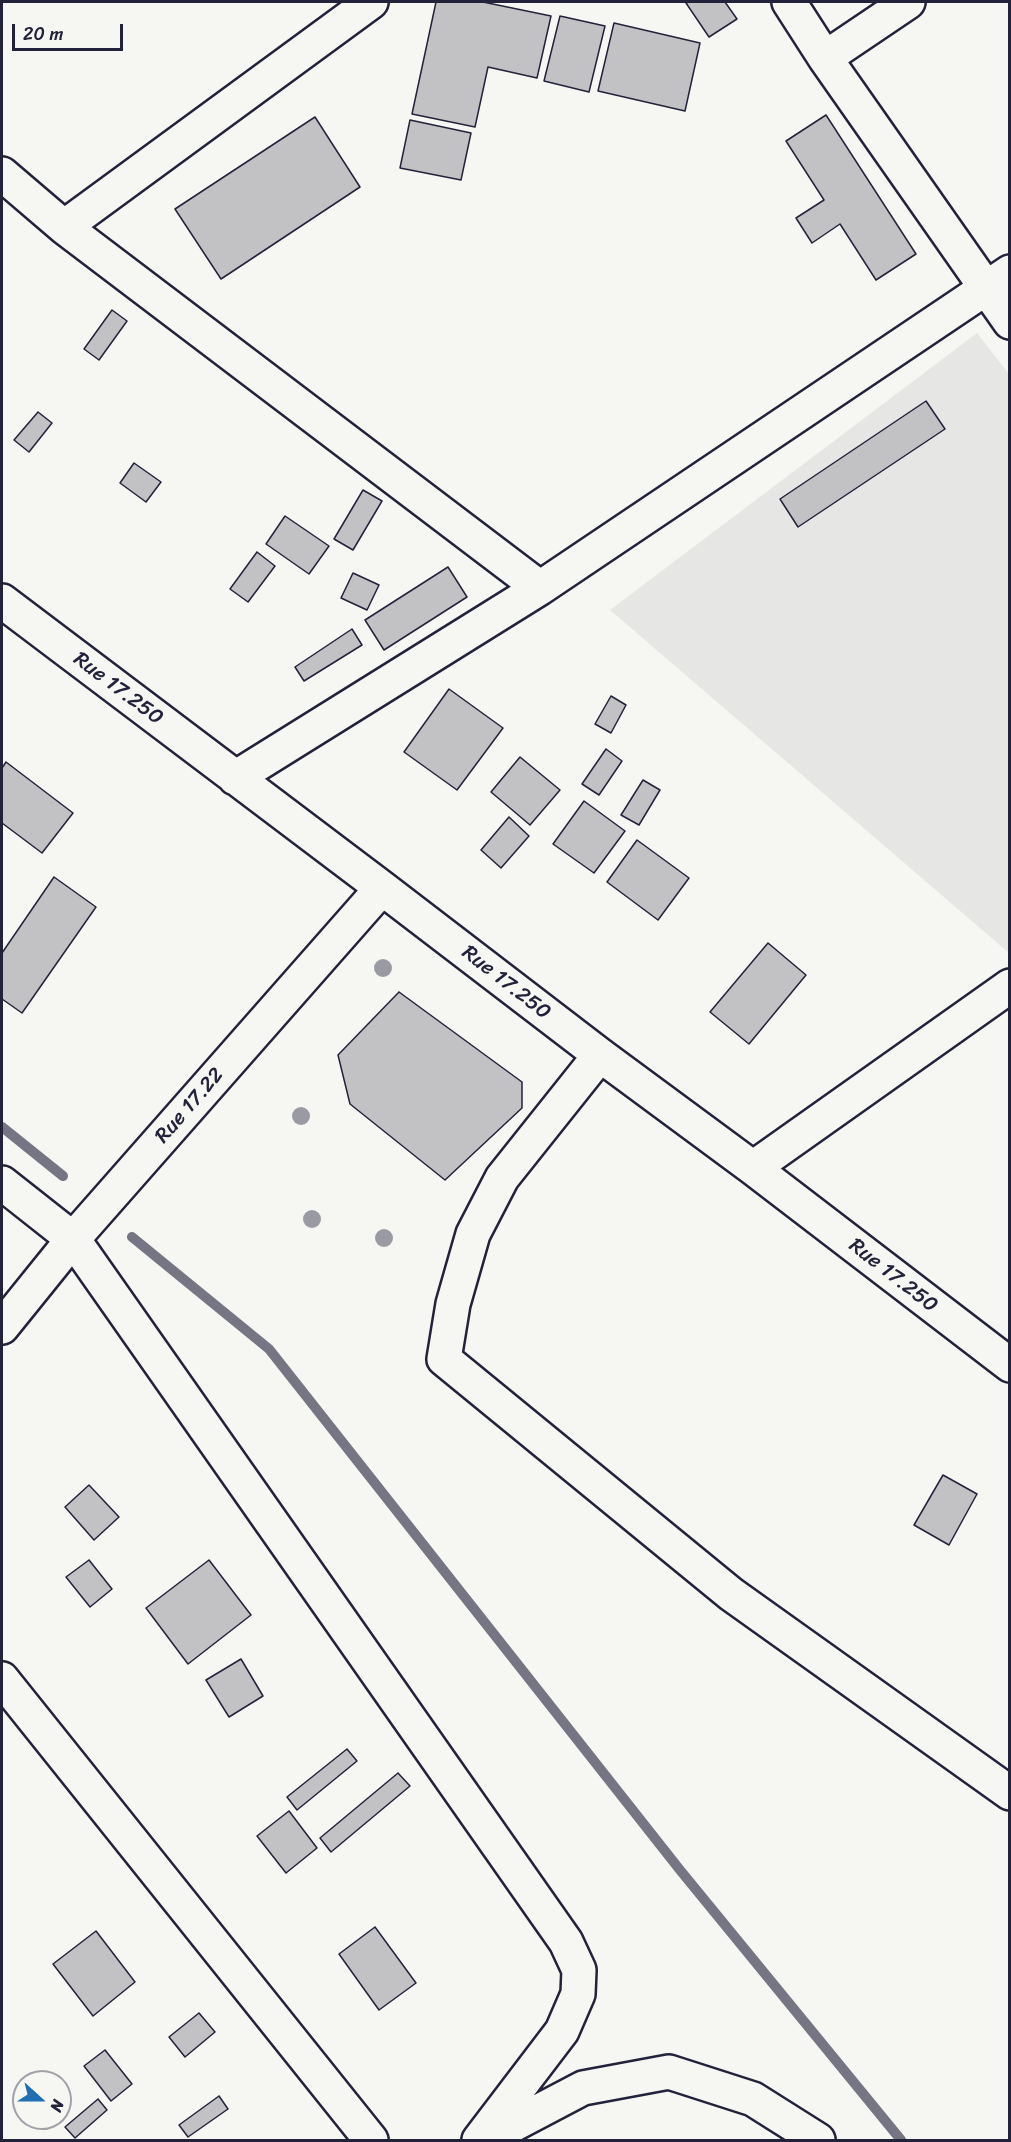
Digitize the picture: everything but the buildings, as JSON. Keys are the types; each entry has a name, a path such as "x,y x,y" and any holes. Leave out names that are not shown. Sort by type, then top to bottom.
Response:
{"street":[{"path":"64,227 371,2"},
{"path":"789,2 825,58 998,280 1010,322"},
{"path":"825,58 908,2"},
{"path":"2,174 64,227 540,588"},
{"path":"236,778 540,588 998,280"},
{"name":"Rue 17.250","path":"2,601 600,1055 1007,1359"},
{"name":"Rue 17.22","path":"2,1327 73,1239 382,888"},
{"path":"753,1168 1010,986"},
{"path":"600,1055 502,1178 472,1234 453,1304 444,1359 731,1594 1010,1793"},
{"path":"2,1183 73,1239 566,1942 579,1970 578,1994 562,2031 481,2140"},
{"path":"2,1679 370,2140"},
{"path":"481,2140 583,2088 669,2072 753,2099 818,2140"}],"shaded area":[{"path":"977,333 1009,374 1009,953 610,610"}],"waterway":[{"path":"2,1127 63,1176"},
{"path":"132,1237 269,1349 680,1870 901,2140"}]}
